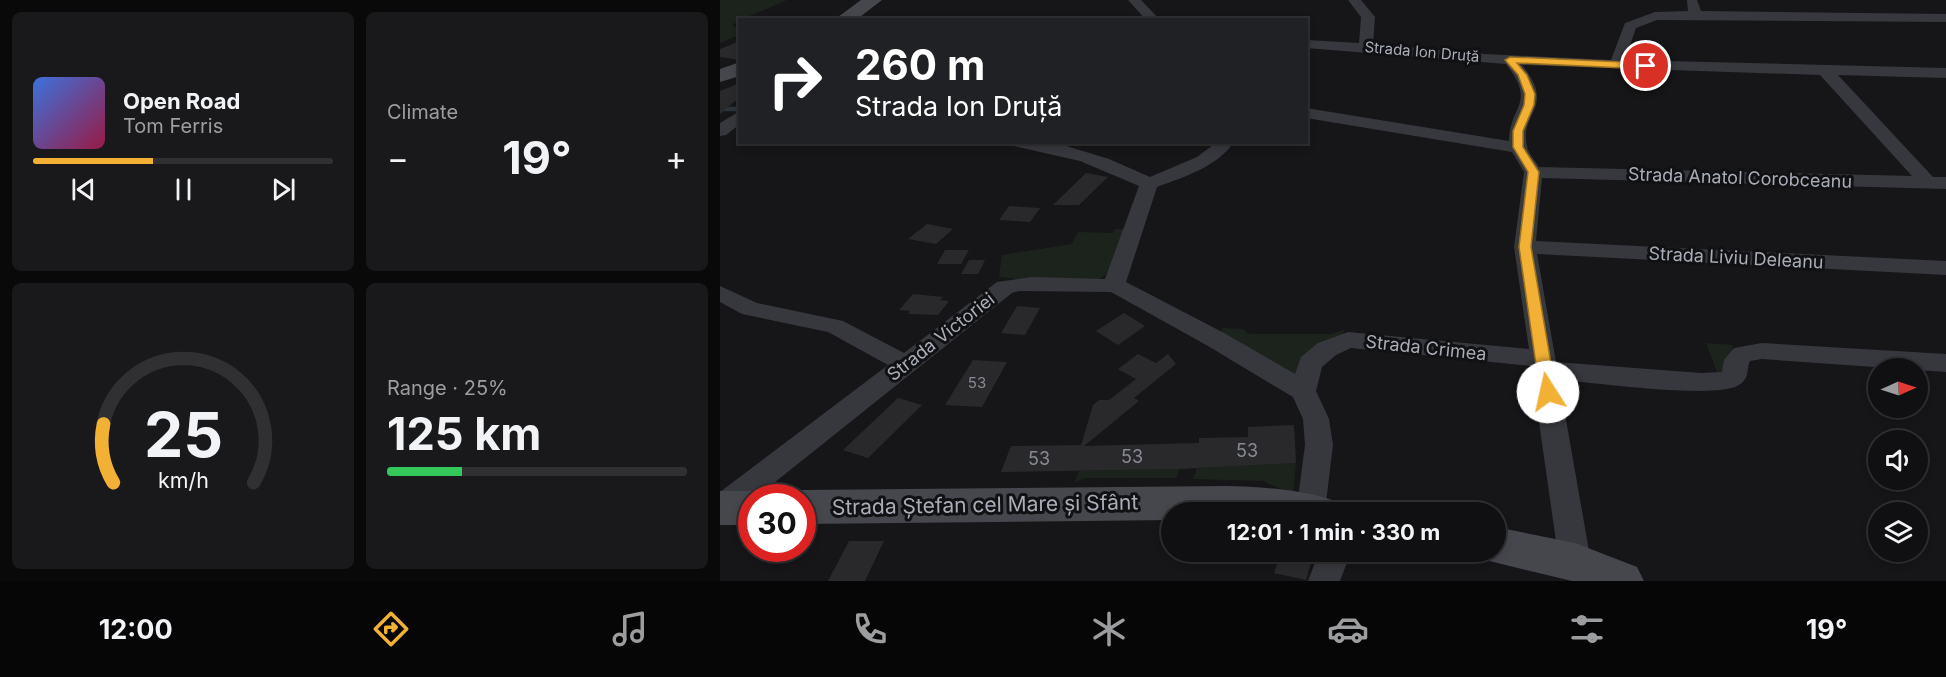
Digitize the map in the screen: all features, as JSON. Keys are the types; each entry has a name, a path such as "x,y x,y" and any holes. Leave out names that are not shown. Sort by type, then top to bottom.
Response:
{"main road":[{"path":"846,18 873,0"},
{"path":"720,76 738,69"},
{"name":"Strada Ștefan cel Mare și Sfânt","path":"816,507 1161,503"},
{"path":"1506,548 1575,562 1621,581"}],"street":[{"path":"1134,0 1152,18"},
{"path":"1354,0 1368,17 1365,46"},
{"path":"1691,0 1695,15"},
{"path":"1615,64 1622,53 1630,27 1655,16 1946,18"},
{"name":"Strada Ion Druță","path":"1308,44 1365,46 1510,60 1946,74"},
{"path":"1510,60 1522,75 1530,94 1529,105 1518,131 1518,147 1533,172 1525,247 1575,562"},
{"path":"1825,71 1937,183"},
{"path":"1308,113 1487,144 1518,147"},
{"path":"720,131 738,118"},
{"path":"1034,144 1049,146 1103,163 1149,184"},
{"path":"1225,144 1213,155 1149,184 1115,285 1217,340 1303,391"},
{"name":"Strada Anatol Corobceanu","path":"1533,172 1937,183"},
{"name":"Strada Liviu Deleanu","path":"1525,247 1946,268"},
{"name":"Strada Victoriei","path":"731,508 1005,287 1024,285 1099,288 1115,285"},
{"path":"720,293 750,309 835,326 906,365"},
{"name":"Strada Crimea","path":"1303,391 1310,363 1327,349 1348,340 1459,352 1608,376 1710,381 1728,380 1736,374 1736,360 1743,354 1762,351 1946,363"},
{"name":"Strada Ștefan cel Mare și Sfânt","path":"1303,391 1316,419 1319,445 1316,502"},
{"path":"1324,581 1331,562"}],"shaded area":[{"path":"720,0 787,0 745,18 738,18 738,23 733,23 735,24 732,26 738,27 738,35 720,43"},
{"path":"1115,229 1126,229 1119,253 1105,275 1096,280 1070,284 999,277 1002,255 1072,244 1078,232 1112,233"},
{"path":"1222,328 1243,329 1249,334 1332,334 1345,329 1341,338 1296,379 1220,335"},
{"path":"1706,343 1733,345 1727,374 1719,377"},
{"path":"1296,463 1293,494 1263,481 1193,479 1197,468"},
{"path":"1179,469 1177,478 1085,478 1075,482 1079,471"}],"building":[{"path":"738,42 738,60 720,57 720,49"},
{"path":"738,84 738,99 720,114 720,91"},
{"path":"1086,173 1108,177 1079,205 1053,205"},
{"path":"1009,206 1040,208 1030,222 999,220"},
{"path":"927,224 953,229 936,244 908,239"},
{"path":"945,250 969,250 961,264 937,264"},
{"path":"969,260 985,260 978,274 961,274"},
{"path":"913,294 943,297 940,300 949,301 938,315 908,314 910,311 899,310"},
{"path":"1017,306 1040,308 1025,335 1001,333"},
{"path":"1124,313 1145,326 1118,345 1096,331"},
{"path":"1138,354 1156,363 1168,354 1176,364 1134,398 1139,401 1084,446 1199,443 1199,438 1248,437 1248,427 1294,425 1296,463 1179,469 1001,472 1011,446 1081,445 1093,405 1099,400 1109,400 1136,379 1118,369"},
{"path":"973,360 1007,362 982,407 945,405"},
{"path":"898,398 922,405 868,458 843,450"},
{"path":"849,541 884,541 865,581 828,581"},
{"path":"1278,562 1311,562 1306,580 1274,573"}],"waterway":[{"path":"720,109 738,109"}],"route":[{"path":"1548,392 1525,247 1533,172 1518,147 1518,131 1529,105 1530,94 1527,83 1510,60 1646,66"}]}
